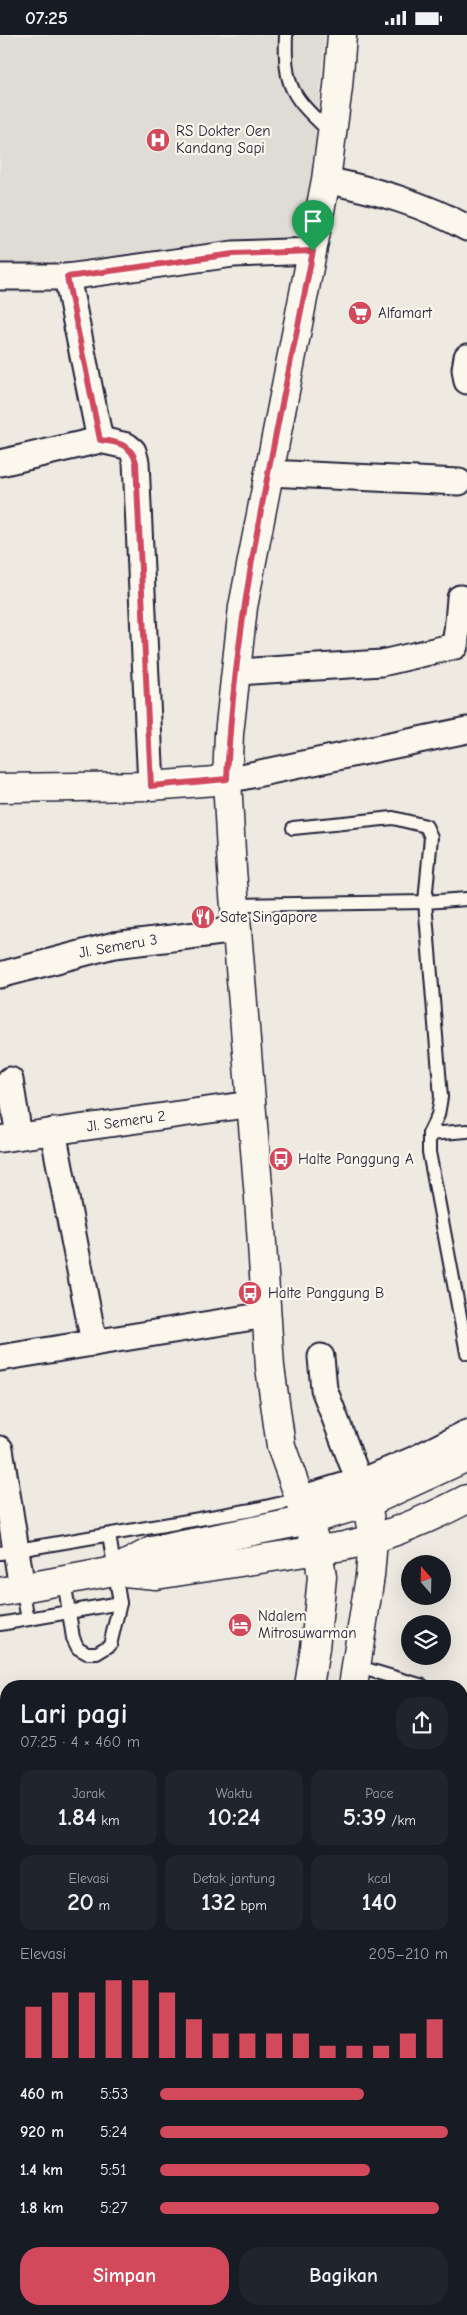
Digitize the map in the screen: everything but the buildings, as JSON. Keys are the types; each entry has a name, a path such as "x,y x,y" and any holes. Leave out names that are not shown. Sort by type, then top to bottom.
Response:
{"main road":[{"path":"310,1680 322,1577 318,1550 281,1446 270,1367 227,779 229,734 243,607 326,180 333,135 342,35"},
{"path":"0,788 151,786 227,779"},
{"path":"114,1571 152,1551 304,1510 467,1457"},
{"path":"361,1677 372,1540 363,1492"},
{"path":"11,1590 114,1571 156,1575 372,1540 408,1527 467,1499"}],"street":[{"path":"326,180 387,194 428,209 467,228"},
{"path":"0,277 67,277 233,254 313,251"},
{"path":"67,277 100,440"},
{"path":"467,357 464,369 467,381"},
{"path":"0,463 100,440 127,446 132,451 136,462 151,786"},
{"path":"268,473 459,482"},
{"path":"236,672 362,665 444,650 456,644 463,623 460,598"},
{"path":"227,779 467,730"},
{"name":"Jl. Semeru 3","path":"0,975 114,945 237,917"},
{"path":"10,1080 10,1137"},
{"name":"Jl. Semeru 2","path":"10,1137 252,1104"},
{"path":"53,1131 94,1343"},
{"path":"0,1358 266,1315"},
{"path":"321,1357 324,1389 363,1492 415,1459 467,1433"},
{"path":"0,1449 11,1590"}],"lane":[{"path":"286,35 289,85 308,111 333,135"},
{"path":"293,828 393,818 426,826 431,837 425,902 441,1097 438,1115 429,1134 432,1171 467,1353"},
{"path":"237,917 467,899"},
{"path":"429,1134 467,1131"},
{"path":"8,1551 252,1510 304,1510"},
{"path":"64,1580 73,1638 78,1648 87,1653 97,1653 110,1645 120,1603 109,1535"},
{"path":"11,1590 28,1619"},
{"path":"0,1624 120,1603"},
{"path":"299,1680 305,1646 318,1620"},
{"path":"361,1677 382,1680"}],"shaded area":[{"name":"RS Dokter Oen Kandang Sapi","path":"0,35 325,35 306,244 0,265"}],"place":[{"name":"RS Dokter Oen Kandang Sapi","path":"158,140"},
{"name":"Alfamart","path":"360,313"},
{"name":"Sate Singapore","path":"203,917"},
{"name":"Halte Panggung A","path":"281,1159"},
{"name":"Halte Panggung B","path":"250,1293"},
{"name":"Ndalem Mitrosuwarman","path":"240,1625"}],"route":[{"path":"313,251 243,607 229,734 227,779 151,786 136,462 132,451 127,446 100,440 67,277 127,267 233,254 313,251"}]}
